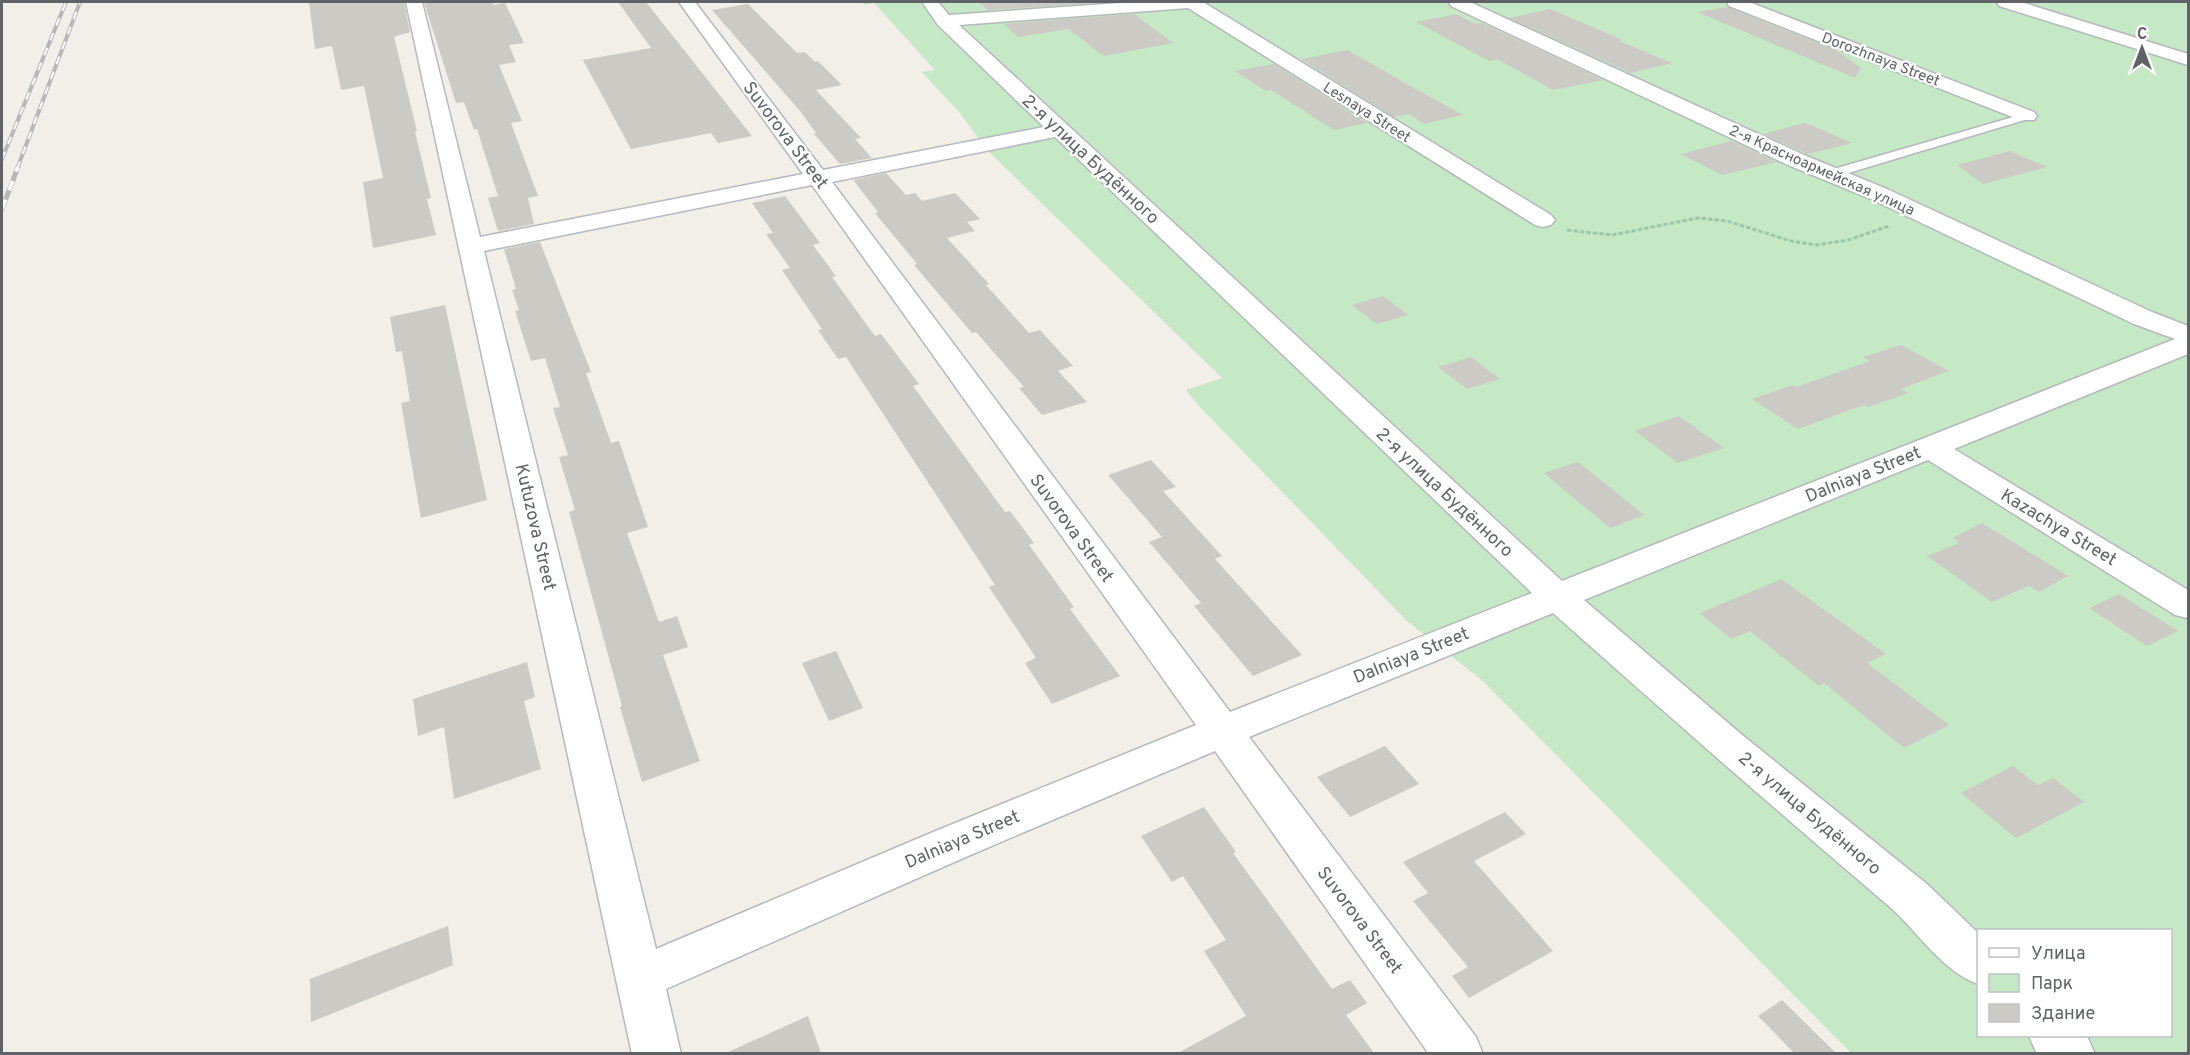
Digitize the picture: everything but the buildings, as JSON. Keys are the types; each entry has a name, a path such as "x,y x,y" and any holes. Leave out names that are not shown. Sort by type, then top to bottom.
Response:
{"street":[{"name":"Kutuzova Street","path":"414,2 657,1053"},
{"name":"Suvorova Street","path":"687,2 819,178 1221,732 1459,1053"},
{"path":"937,11 1193,2"},
{"name":"Lesnaya Street","path":"1193,2 1543,220"},
{"name":"2-я Красноармейская улица","path":"1457,2 1925,215 2143,318 2188,335"},
{"name":"Dorozhnaya Street","path":"1735,2 2027,116"},
{"path":"2006,2 2188,60"},
{"name":"2-я улица Будённого","path":"937,11 1059,130 1558,597 1727,745 1912,899 1977,962"},
{"path":"471,246 1059,130"},
{"name":"Dalniaya Street","path":"639,978 953,843 1221,732 2188,344"},
{"name":"Kazachya Street","path":"1930,448 2188,606"},
{"path":"2055,1037 2071,1053"}],"lane":[{"path":"1831,174 2027,116"}],"path":[{"path":"1543,220 1567,230 1611,235 1694,218 1716,218 1784,240 1806,244 1828,244 1925,215"}],"green space":[{"path":"862,2 2188,2 2188,1053 1851,1053 1483,681 1407,621 1199,406 1186,390 1222,378 989,152 959,112 922,72 935,70 874,3 865,5"}],"railway":[{"path":"2,159 66,2"},
{"path":"17,169 80,2"},
{"path":"2,209 18,167"}]}
